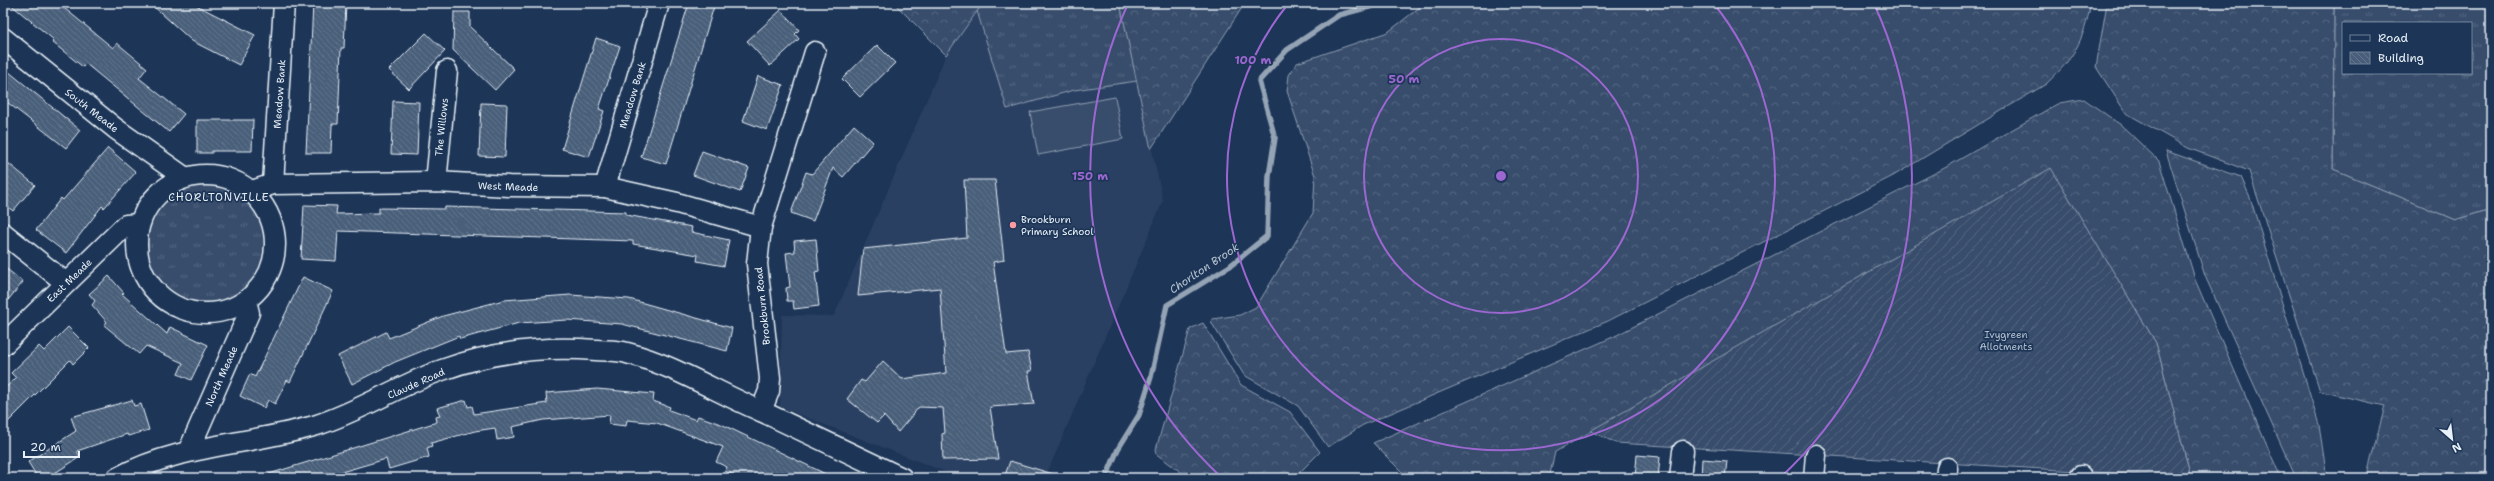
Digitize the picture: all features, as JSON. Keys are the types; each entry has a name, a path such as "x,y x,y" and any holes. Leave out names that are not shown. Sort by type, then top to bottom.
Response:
{"street":[{"name":"Meadow Bank","path":"273,184 284,3"},
{"name":"Meadow Bank","path":"605,187 659,3"},
{"name":"South Meade","path":"3,38 116,129 184,177"},
{"name":"Brookburn Road","path":"761,410 769,391 770,378 757,264 761,227 815,52"},
{"name":"The Willows","path":"436,182 447,71"},
{"path":"208,174 231,178 252,191 266,208 274,229 275,252 269,274 246,301 218,312 196,313 175,306 163,298 144,276 137,256 138,224 153,198 168,186 184,177 208,174"},
{"name":"West Meade","path":"252,191 273,184 436,182 509,186 605,187 677,203 761,227"},
{"name":"East Meade","path":"3,345 126,225 138,224"},
{"path":"3,233 66,283"},
{"name":"North Meade","path":"188,450 249,313 246,301"},
{"name":"Claude Road","path":"117,478 188,450 274,436 318,425 449,368 500,354 565,348 626,353 680,372 761,410"},
{"path":"761,410 902,478"},
{"path":"1680,478 1683,451"},
{"path":"1814,478 1816,455"}],"shaded area":[{"name":"Brookburn Primary School","path":"983,3 1120,3 1163,201 1045,478 961,478 780,407 782,315 834,316 946,55"}],"green space":[{"path":"894,3 983,3 946,55"},
{"path":"983,3 1120,3 1137,81 1074,90 1007,109 977,11"},
{"path":"1120,3 1245,3 1151,149"},
{"path":"1425,3 2091,3 2081,39 2071,57 2046,84 1893,176 1608,321 1363,425 1328,447 1298,406 1244,375 1211,322 1212,319 1240,315 1256,307 1313,213 1315,176 1287,91 1289,75 1297,63 1388,32"},
{"path":"2107,3 2334,3 2333,169 2455,220 2491,209 2491,478 2369,478 2367,475 2385,406 2320,391 2249,171 2188,148 2126,113 2096,67"},
{"path":"2334,3 2491,3 2491,209 2455,220 2333,169"},
{"path":"1115,97 1123,139 1038,155 1030,112"},
{"path":"2084,99 2121,125 2159,161 2196,282 2281,478 2191,478 2156,343 2051,169 1555,452 1549,478 1408,478 1373,443 1613,337 1941,170 2059,103"},
{"path":"2166,151 2241,177 2250,197 2319,425 2327,478 2296,478 2205,276"},
{"name":"Ivygreen Allotments","path":"2051,168 2156,343 2191,478 1616,443 1590,431"},
{"path":"206,184 229,188 249,201 262,221 266,244 262,267 249,287 229,300 206,304 183,300 163,287 150,267 146,244 150,221 163,201 183,188"},
{"path":"1203,323 1241,385 1290,412 1320,452 1294,478 1189,478 1155,453 1190,329"}],"building":[{"path":"9,3 58,3 113,48 117,43 147,68 139,78 184,114 169,132 86,64 83,67 52,42 54,40"},
{"path":"150,3 192,3 255,35 239,65 192,41"},
{"path":"313,3 346,3 344,48 341,48 338,124 332,124 331,153 306,153"},
{"path":"689,3 715,3 666,164 641,157"},
{"path":"781,10 799,30 795,34 799,39 770,66 747,41"},
{"path":"454,12 470,12 470,27 514,69 495,90 453,50"},
{"path":"426,33 445,51 409,89 389,70"},
{"path":"596,38 620,46 599,109 604,111 589,157 562,149"},
{"path":"877,45 895,63 860,97 842,79"},
{"path":"3,67 80,130 66,148 3,99"},
{"path":"758,76 783,85 767,130 743,121"},
{"path":"393,101 419,102 417,155 391,154"},
{"path":"481,103 507,104 505,157 479,156"},
{"path":"197,120 253,120 252,151 212,151 212,153 197,153"},
{"path":"854,125 873,142 843,177 833,168 813,221 791,213 806,172 812,174"},
{"path":"108,148 136,172 104,208 102,206 66,253 36,230 61,198 63,200"},
{"path":"702,151 749,168 740,192 693,175"},
{"path":"3,159 35,185 13,211 3,203"},
{"name":"Brookburn Primary School","path":"964,180 995,180 1004,260 993,262 1006,354 1028,352 1032,371 1028,371 1034,404 990,407 998,459 943,460 942,434 945,433 943,408 919,407 898,432 884,416 877,423 847,399 861,380 865,382 883,361 902,379 946,373 940,288 858,296 863,249 967,238"},
{"path":"304,205 337,206 336,214 379,213 379,208 445,209 445,207 626,212 626,215 692,227 691,232 729,240 724,266 697,261 698,255 633,244 633,241 338,231 336,261 301,259"},
{"path":"816,239 819,271 815,272 819,306 794,309 793,301 787,301 786,288 790,287 786,253 795,252 794,241"},
{"path":"3,266 23,282 3,306"},
{"path":"109,276 124,293 122,294 167,334 170,327 208,345 191,380 178,374 183,363 146,346 139,354 104,325 107,322 92,305 95,301 89,294"},
{"path":"303,277 333,291 290,382 287,380 275,404 268,400 264,408 240,396 250,374 255,377"},
{"path":"570,295 629,299 732,328 727,351 622,324 567,320 519,323 460,339 459,336 395,362 352,384 338,356 386,332 389,338 443,316 504,300"},
{"path":"68,327 89,348 73,364 70,360 3,427 3,390 16,378 11,373 39,346 44,351"},
{"path":"597,389 654,394 653,401 670,407 669,410 696,420 698,416 721,424 834,478 740,478 725,471 727,467 716,462 723,447 657,423 627,420 626,426 609,424 610,415 543,420 512,427 514,437 497,440 495,428 475,431 431,443 432,446 427,448 429,457 389,469 386,459 321,478 269,478 269,474 437,422 436,417 440,416 437,408 466,400 468,407 472,406 474,414 547,403 546,393"},
{"path":"132,400 134,406 141,404 149,430 128,436 127,434 77,451 80,457 47,478 38,478 28,462 76,431 71,417"},
{"path":"1637,455 1660,457 1658,478 1635,478"},
{"path":"1702,459 1727,461 1725,478 1701,478"},
{"path":"1010,461 1053,474 1053,478 1004,478"}],"waterway":[{"name":"Chorlton Brook","path":"1106,478 1118,449 1139,415 1151,377 1167,305 1230,266 1267,236 1269,176 1275,138 1259,81 1287,50 1339,15 1384,3"}],"place":[{"name":"Brookburn Primary School","path":"1013,225"}],"district":[{"name":"CHORLTONVILLE","path":"219,197"}]}
